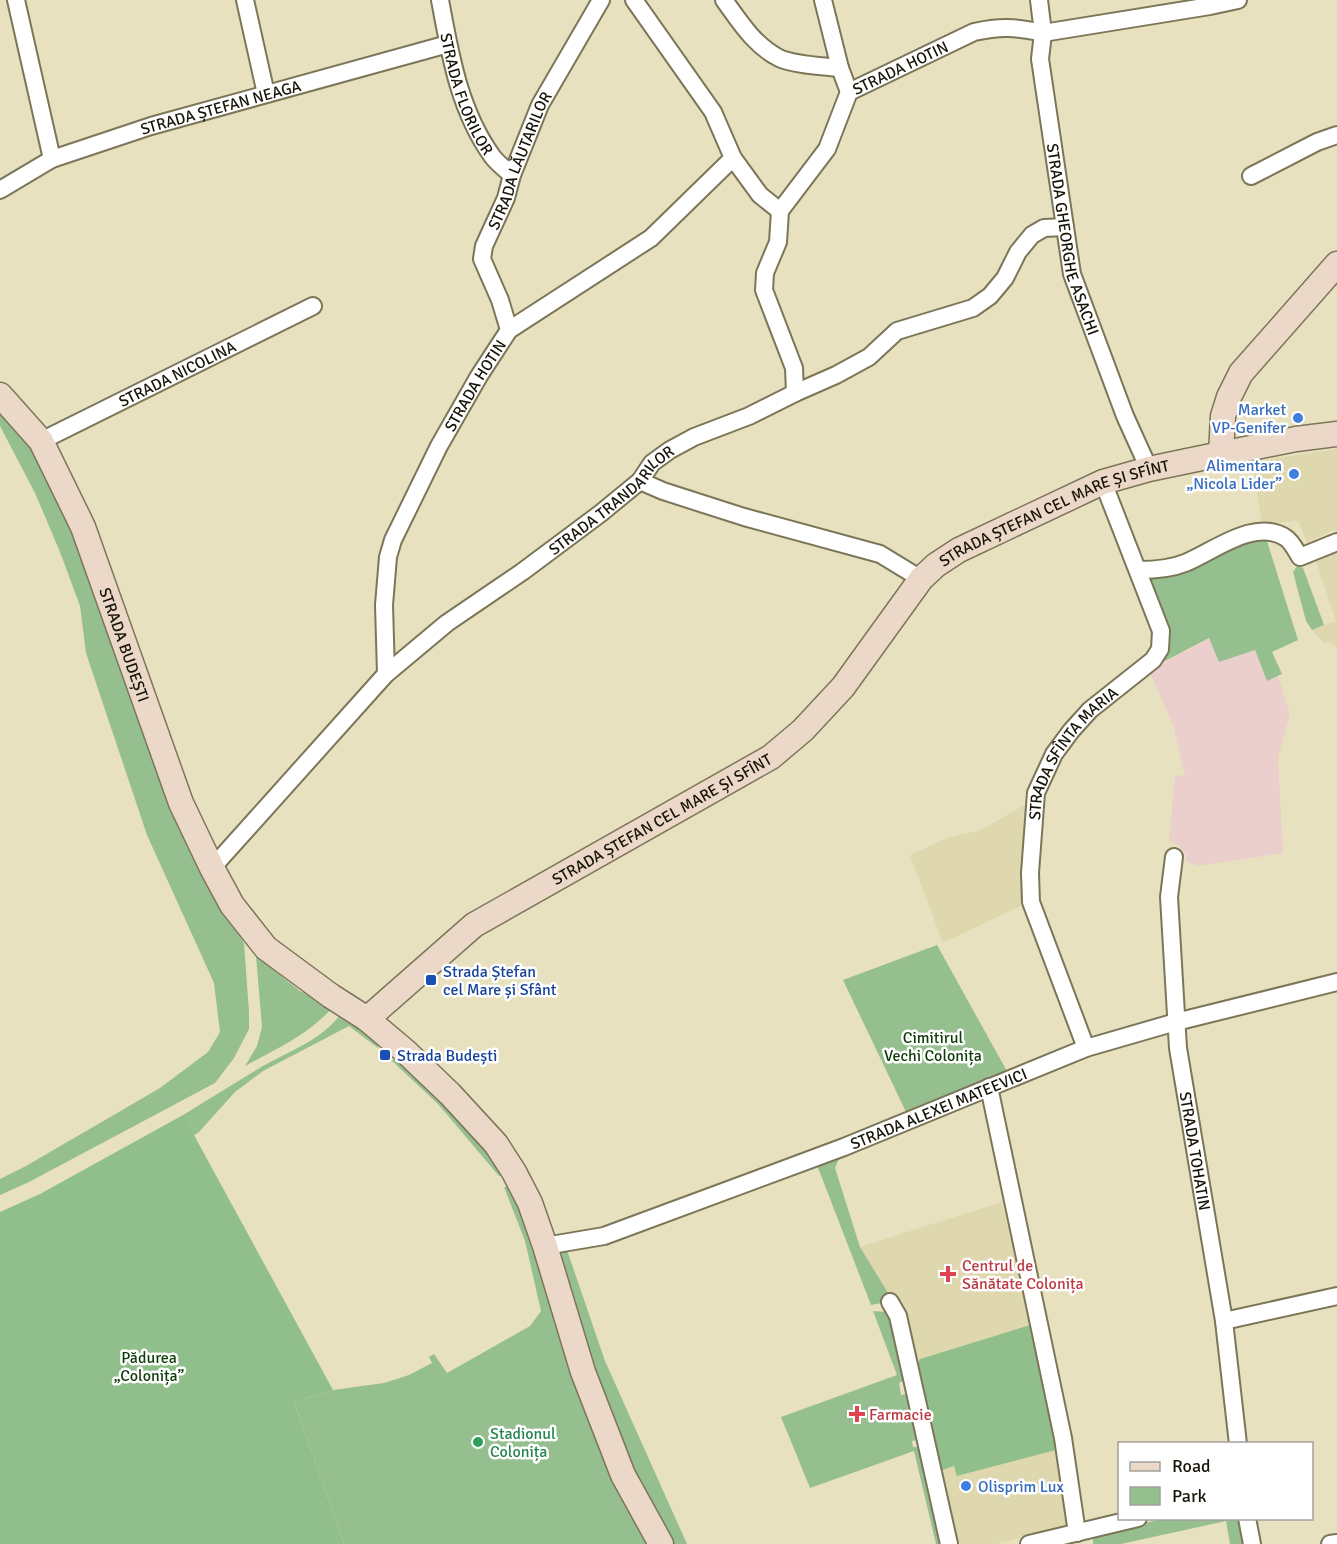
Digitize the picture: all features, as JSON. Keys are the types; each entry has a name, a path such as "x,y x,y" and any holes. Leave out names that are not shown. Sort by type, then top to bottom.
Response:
{"street":[{"path":"16,0 52,159"},
{"path":"245,0 266,94"},
{"name":"STRADA FLORILOR","path":"440,0 462,99 475,128 493,158 512,175"},
{"name":"STRADA LĂUTARILOR","path":"509,330 501,300 482,259 484,246 506,198 512,175 540,105 601,0"},
{"path":"634,0 713,112 733,158 760,195 780,211 778,242 765,273 764,290 794,368 795,393"},
{"path":"724,0 759,45 781,59 840,68"},
{"path":"823,0 840,68 849,92"},
{"name":"STRADA GHEORGHE ASACHI","path":"1039,0 1043,33 1040,59 1072,274 1125,416 1149,469"},
{"name":"STRADA HOTIN","path":"780,211 827,149 849,92 974,32 996,27 1016,27 1043,33 1238,0"},
{"name":"STRADA ȘTEFAN NEAGA","path":"0,190 52,159 151,126 448,44"},
{"path":"1251,176 1317,142 1337,135"},
{"name":"STRADA HOTIN","path":"386,674 384,605 388,557 393,540 439,447 479,376 509,330 651,238 733,158"},
{"name":"STRADA TRANDARILOR","path":"212,868 386,674 447,623 522,572 640,481 652,464 670,450 836,375 869,357 897,331 974,308 990,296 1005,278 1018,252 1032,235 1044,228 1065,227"},
{"path":"1221,454 1223,416 1240,373 1337,264"},
{"name":"STRADA NICOLINA","path":"41,441 314,306"},
{"name":"STRADA BUDEȘTI","path":"0,395 41,441 83,527 181,803 232,905 266,948 331,996 367,1018 435,1079 496,1144 514,1172 530,1203 591,1393 623,1475 661,1544"},
{"name":"STRADA ȘTEFAN CEL MARE ȘI SFÎNT","path":"367,1018 474,925 771,757 803,730 843,687 921,579 936,565 959,550 1102,482 1149,469 1221,454 1296,439 1337,434"},
{"name":"STRADA ȘTEFAN CEL MARE ȘI SFÎNT","path":"640,481 663,491 744,517 880,554 921,579"},
{"name":"STRADA SFÎNTA MARIA","path":"1086,1048 1030,902 1036,792 1054,754 1071,731 1090,710 1153,660 1160,649 1161,631 1139,570 1102,482"},
{"path":"1139,570 1169,569 1187,563 1218,545 1250,533 1275,533 1288,540 1300,557 1337,542"},
{"name":"STRADA TOHATIN","path":"1174,857 1170,897 1178,1048 1224,1322 1238,1442"},
{"name":"STRADA ALEXEI MATEEVICI","path":"545,1246 604,1236 844,1147 1086,1048 1176,1022 1337,982"},
{"path":"989,1088 1063,1438 1077,1533"},
{"path":"1224,1322 1337,1296"},
{"path":"890,1302 900,1322 949,1544"},
{"path":"1029,1544 1130,1520"},
{"path":"1247,1520 1252,1544"},
{"path":"1330,1544 1337,1543"}],"shaded area":[{"path":"1337,449 1337,532 1334,530 1307,542 1298,521 1262,524 1252,462"},
{"path":"1337,547 1337,647 1329,641 1324,643 1312,630 1336,621 1314,555"},
{"path":"1210,638 1255,650 1267,681 1278,676 1290,714 1278,757 1283,853 1197,866 1185,860 1187,856 1178,845 1169,841 1175,775 1185,776 1173,725 1149,670"},
{"path":"1030,802 1022,905 943,943 910,855 947,838 981,830"},
{"name":"Centrul de Sănătate Colonița","path":"1002,1202 1030,1325 920,1359 916,1368 893,1301 860,1247"},
{"path":"1056,1450 1072,1526 995,1544 960,1544 952,1532 940,1471 955,1466 958,1476"}],"green space":[{"path":"0,406 23,432 56,492 205,879 244,943 249,1029 234,1058 215,1083 29,1182 0,1195 0,1179 160,1088 208,1052 220,1032 214,983 147,835 86,653 80,606 35,493 0,426"},
{"path":"1258,536 1266,538 1298,640 1272,652 1282,674 1267,681 1255,650 1219,662 1209,638 1161,663 1168,625 1151,579 1184,573 1227,547"},
{"path":"1297,566 1303,568 1324,625 1312,630 1306,621 1293,572"},
{"name":"Cimitirul Vechi Colonița","path":"937,945 1008,1073 907,1114 843,980"},
{"path":"256,956 300,991 332,1008 302,1034 245,1066 257,1046 262,1027"},
{"path":"340,1015 379,1045 378,1048 349,1026 263,1071 235,1092 193,1136 183,1115 314,1038"},
{"path":"399,1059 442,1097 505,1173 499,1176 438,1104 391,1060"},
{"name":"Pădurea „Colonița”","path":"183,1115 333,1390 294,1402 344,1544 0,1544 0,1212 40,1194"},
{"path":"839,1159 835,1168 860,1247 893,1301 871,1305 817,1165"},
{"name":"Stadionul Colonița","path":"504,1187 513,1188 592,1431 627,1509 648,1544 344,1544 294,1402 333,1390 384,1383 409,1375 432,1363 429,1357 434,1354 447,1373 530,1326 541,1311 525,1241"},
{"path":"567,1250 605,1361 687,1544 671,1544 625,1461 600,1396 556,1252"},
{"path":"873,1311 887,1312 893,1316 905,1380 899,1383 901,1395 912,1396 920,1439 912,1441 913,1447 922,1447 941,1544 936,1544 914,1451 810,1488 781,1417 897,1375"},
{"path":"1030,1325 1056,1450 957,1476 954,1466 940,1471 916,1368 920,1359"},
{"path":"1158,1520 1237,1520 1244,1544 1230,1544 1226,1521 1121,1544 1093,1544 1093,1535"}],"place":[{"name":"Market VP-Genifer","path":"1298,418"},
{"name":"Alimentara „Nicola Lider”","path":"1294,474"},
{"name":"Strada Ștefan cel Mare și Sfânt","path":"431,980"},
{"name":"Strada Budești","path":"385,1055"},
{"name":"Centrul de Sănătate Colonița","path":"948,1274"},
{"name":"Farmacie","path":"857,1414"},
{"name":"Stadionul Colonița","path":"478,1442"},
{"name":"Olisprim Lux","path":"966,1486"}]}
